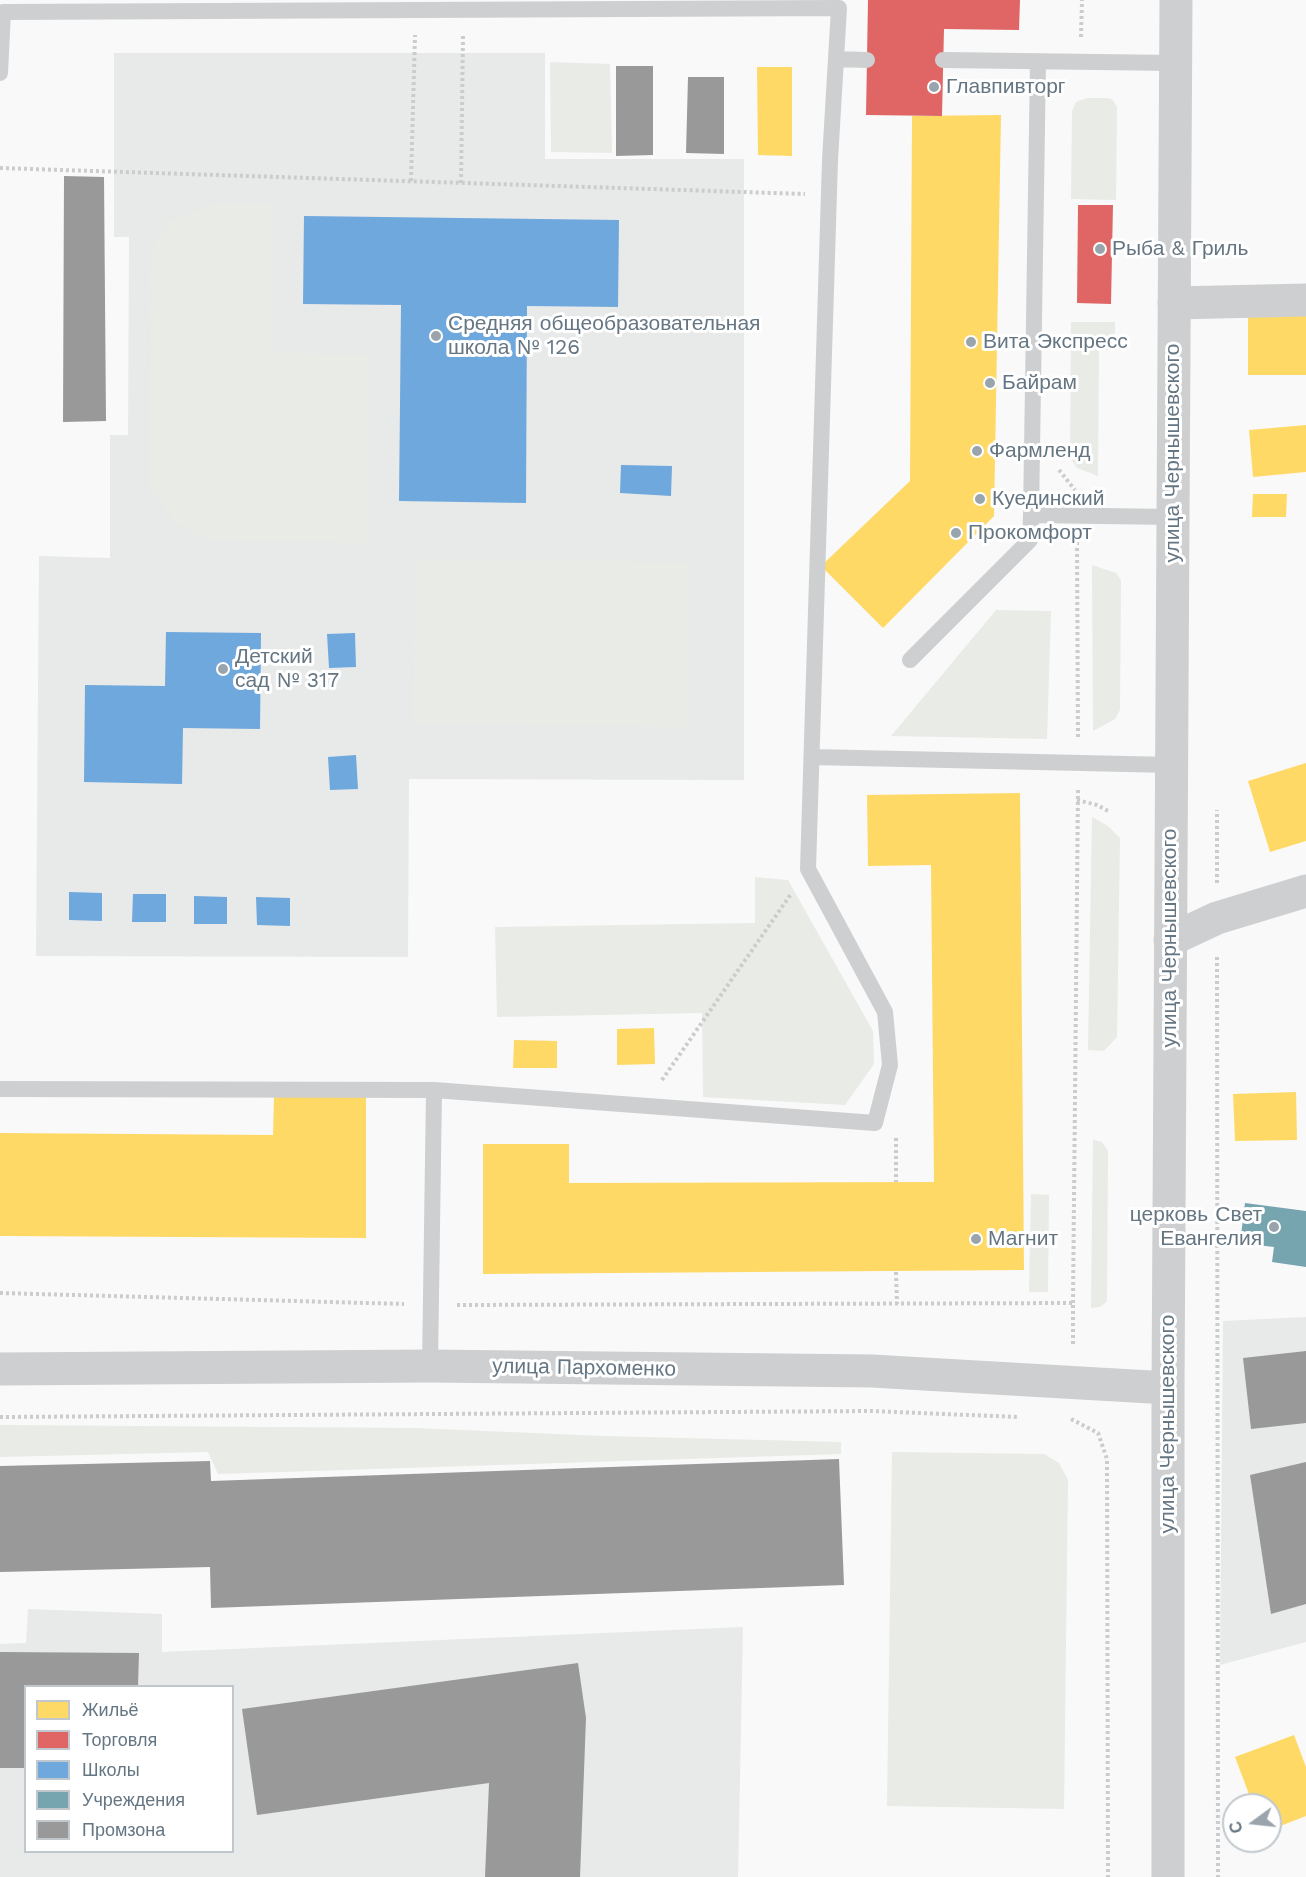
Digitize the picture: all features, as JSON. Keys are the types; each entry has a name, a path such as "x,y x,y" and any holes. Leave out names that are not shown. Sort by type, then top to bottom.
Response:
{"street":[{"name":"улица Чернышевского","path":"1168,1877 1168,1388 1176,0"},
{"path":"1174,303 1306,300"},
{"path":"1170,940 1217,918 1306,891"},
{"name":"улица Пархоменко","path":"0,1369 430,1366 872,1371 1168,1388"}],"lane":[{"path":"0,73 3,12 381,5 416,10 571,5 839,8 829,195 808,869 885,1012 890,1065 874,1123 434,1090 0,1089"},
{"path":"836,59 867,60"},
{"path":"943,60 1175,63"},
{"path":"910,660 1030,540 1038,62"},
{"path":"1031,515 1173,517"},
{"path":"812,757 1172,765"},
{"path":"430,1366 434,1090"}],"path":[{"path":"1070,62 1080,52 1082,0"},
{"path":"411,181 416,10"},
{"path":"461,183 464,10"},
{"path":"0,168 829,195"},
{"path":"1058,468 1077,493 1078,763 1073,1346"},
{"path":"1077,800 1097,805 1110,812"},
{"path":"1217,810 1218,1877"},
{"path":"644,1106 808,869"},
{"path":"896,1272 897,1304"},
{"path":"0,1293 431,1305 1073,1304"},
{"path":"0,1417 871,1411 1025,1417"},
{"path":"1060,1418 1072,1419 1098,1433 1107,1459 1108,1877"}],"shaded area":[{"name":"Средняя общеобразовательная школа № 126","path":"114,53 545,53 545,159 744,159 744,780 409,779 408,957 36,956 39,556 110,558 110,435 128,435 129,237 114,237"},
{"path":"550,62 610,64 612,153 551,152"},
{"path":"1087,98 1108,98 1113,100 1117,107 1116,200 1071,199 1072,111 1076,102"},
{"path":"214,204 273,204 272,353 368,354 367,543 209,541 176,524 149,487 150,252 170,221"},
{"path":"1071,322 1115,322 1115,350 1099,350 1098,476 1077,468 1070,458"},
{"path":"415,559 689,562 687,727 413,724"},
{"path":"1092,565 1116,573 1121,580 1120,710 1115,719 1093,731"},
{"path":"996,610 1051,611 1047,739 891,736"},
{"path":"1092,817 1108,826 1120,838 1117,1037 1104,1051 1088,1050"},
{"path":"755,877 788,880 873,1031 874,1064 845,1105 703,1097 702,1013 497,1017 495,927 755,923"},
{"path":"1093,1140 1102,1142 1108,1151 1107,1301 1100,1307 1091,1308"},
{"path":"1031,1194 1049,1195 1048,1292 1029,1292"},
{"path":"1306,1317 1306,1642 1220,1665 1223,1321"},
{"path":"0,1425 415,1428 841,1442 841,1454 218,1474 208,1452 0,1457"},
{"path":"892,1452 1044,1454 1059,1463 1068,1480 1064,1809 887,1806"},
{"path":"28,1609 162,1614 162,1652 743,1627 738,1877 0,1877 0,1644 26,1643"}],"building: Жильё":[{"path":"757,67 792,67 792,156 758,155"},
{"path":"1001,115 994,516 883,628 821,566 910,481 912,116"},
{"path":"1306,308 1306,375 1248,375 1248,309"},
{"path":"1306,425 1306,472 1253,477 1249,430"},
{"path":"1253,494 1287,494 1286,517 1252,517"},
{"path":"1306,763 1306,841 1270,852 1248,781"},
{"path":"1020,793 1024,1270 483,1274 483,1144 569,1144 569,1183 934,1182 931,865 868,866 867,795"},
{"path":"654,1028 655,1064 617,1065 617,1029"},
{"path":"514,1040 557,1041 557,1068 513,1068"},
{"path":"1296,1092 1297,1140 1235,1141 1233,1094"},
{"path":"274,1097 366,1097 366,1238 0,1236 0,1133 273,1135"},
{"path":"1294,1735 1306,1767 1306,1816 1282,1825 1282,1793 1248,1793 1235,1757"}],"building: Торговля":[{"path":"868,0 1020,0 1019,30 944,29 942,116 866,115"},
{"path":"1078,205 1113,205 1111,304 1077,303"}],"building: Школы":[{"path":"304,216 619,220 618,307 527,306 526,503 399,501 401,305 303,304"},
{"path":"621,465 672,466 671,496 620,493"},
{"path":"166,632 261,633 260,729 183,728 182,784 84,782 85,685 165,686"},
{"path":"355,633 356,667 329,668 327,634"},
{"path":"356,755 358,789 330,790 328,757"},
{"path":"69,892 102,893 102,921 69,920"},
{"path":"133,894 166,894 166,922 132,922"},
{"path":"194,896 227,897 227,924 194,924"},
{"path":"256,897 290,898 290,926 257,925"}],"building: Учреждения":[{"name":"церковь Свет Евангелия","path":"1245,1203 1306,1211 1306,1267 1272,1262 1274,1247 1240,1243"}],"building: Промзона":[{"path":"616,66 653,66 653,155 616,156"},
{"path":"688,77 724,77 724,154 686,153"},
{"path":"64,176 104,177 106,421 63,422"},
{"path":"1306,1351 1306,1423 1251,1429 1243,1358"},
{"path":"839,1459 844,1585 211,1608 210,1567 0,1572 0,1466 210,1461 211,1481"},
{"path":"1306,1462 1306,1604 1271,1614 1250,1475"},
{"path":"0,1652 139,1653 138,1685 24,1685 24,1768 0,1768"},
{"path":"578,1663 586,1718 580,1877 485,1877 489,1783 257,1815 242,1709"}],"place":[{"name":"Главпивторг","path":"934,87"},
{"name":"Рыба & Гриль","path":"1100,249"},
{"name":"Средняя общеобразовательная школа № 126","path":"436,336"},
{"name":"Вита Экспресс","path":"971,342"},
{"name":"Байрам","path":"990,383"},
{"name":"Фармленд","path":"977,451"},
{"name":"Куединский","path":"980,499"},
{"name":"Прокомфорт","path":"956,533"},
{"name":"Детский сад № 317","path":"223,669"},
{"name":"церковь Свет Евангелия","path":"1274,1227"},
{"name":"Магнит","path":"976,1239"}]}
